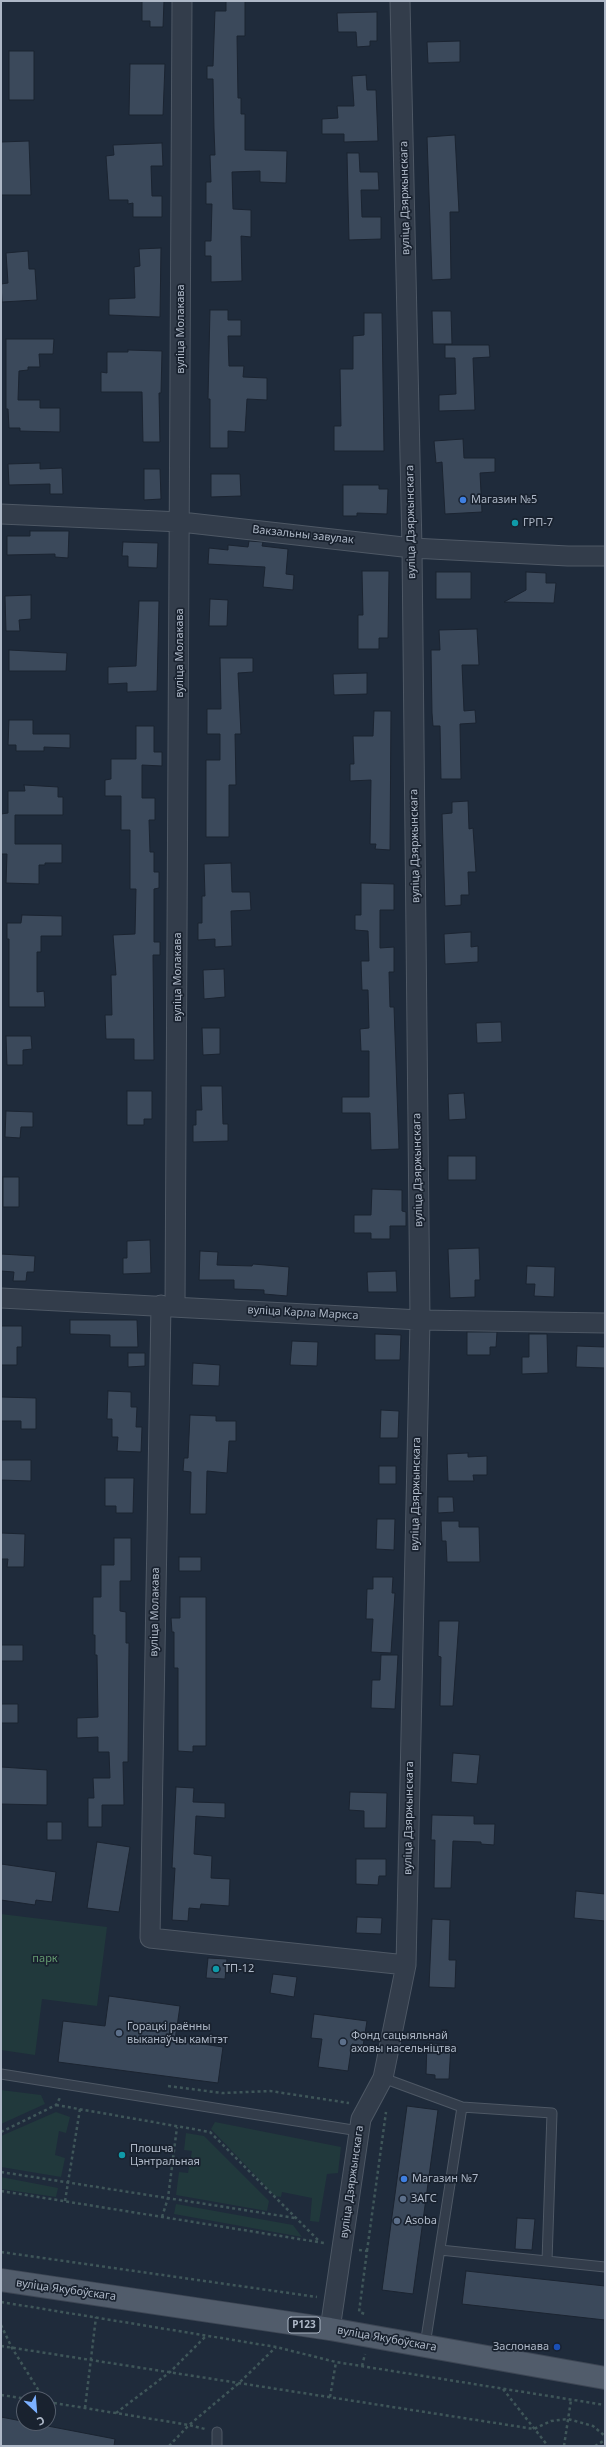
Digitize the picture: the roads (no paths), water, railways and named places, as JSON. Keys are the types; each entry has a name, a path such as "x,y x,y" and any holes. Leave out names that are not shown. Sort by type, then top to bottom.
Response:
{"main road":[{"name":"вуліца Якубоўскага","path":"1,2280 330,2329 605,2378"}],"street":[{"name":"вуліца Молакава","path":"182,1 181,522 168,1305 149,1918 150,1938 406,1965"},
{"name":"вуліца Дзяржынскага","path":"330,2329 361,2119 383,2078 406,1965 420,1320 412,548 400,1"},
{"name":"Вакзальны завулак","path":"1,514 181,522 412,548 568,556 605,556"},
{"name":"вуліца Карла Маркса","path":"1,1298 168,1305 420,1320 605,1323"}],"lane":[{"path":"1,2074 360,2131"},
{"path":"383,2078 462,2107 552,2113 547,2261"},
{"path":"425,2345 462,2107"},
{"path":"440,2250 605,2267"},
{"path":"217,2432 217,2446"}],"place":[{"name":"Магазин №5","path":"463,500"},
{"name":"ГРП-7","path":"515,523"},
{"name":"ТП-12","path":"216,1969"},
{"name":"Горацкі раённы выканаўчы камітэт","path":"119,2033"},
{"name":"Фонд сацыяльнай аховы насельніцтва","path":"343,2042"},
{"name":"Плошча Цэнтральная","path":"122,2155"},
{"name":"Магазин №7","path":"404,2179"},
{"name":"ЗАГС","path":"403,2199"},
{"name":"Asoba","path":"397,2221"},
{"name":"Заслонава","path":"557,2347"}],"park label":[{"name":"парк","path":"45,1959"}]}
